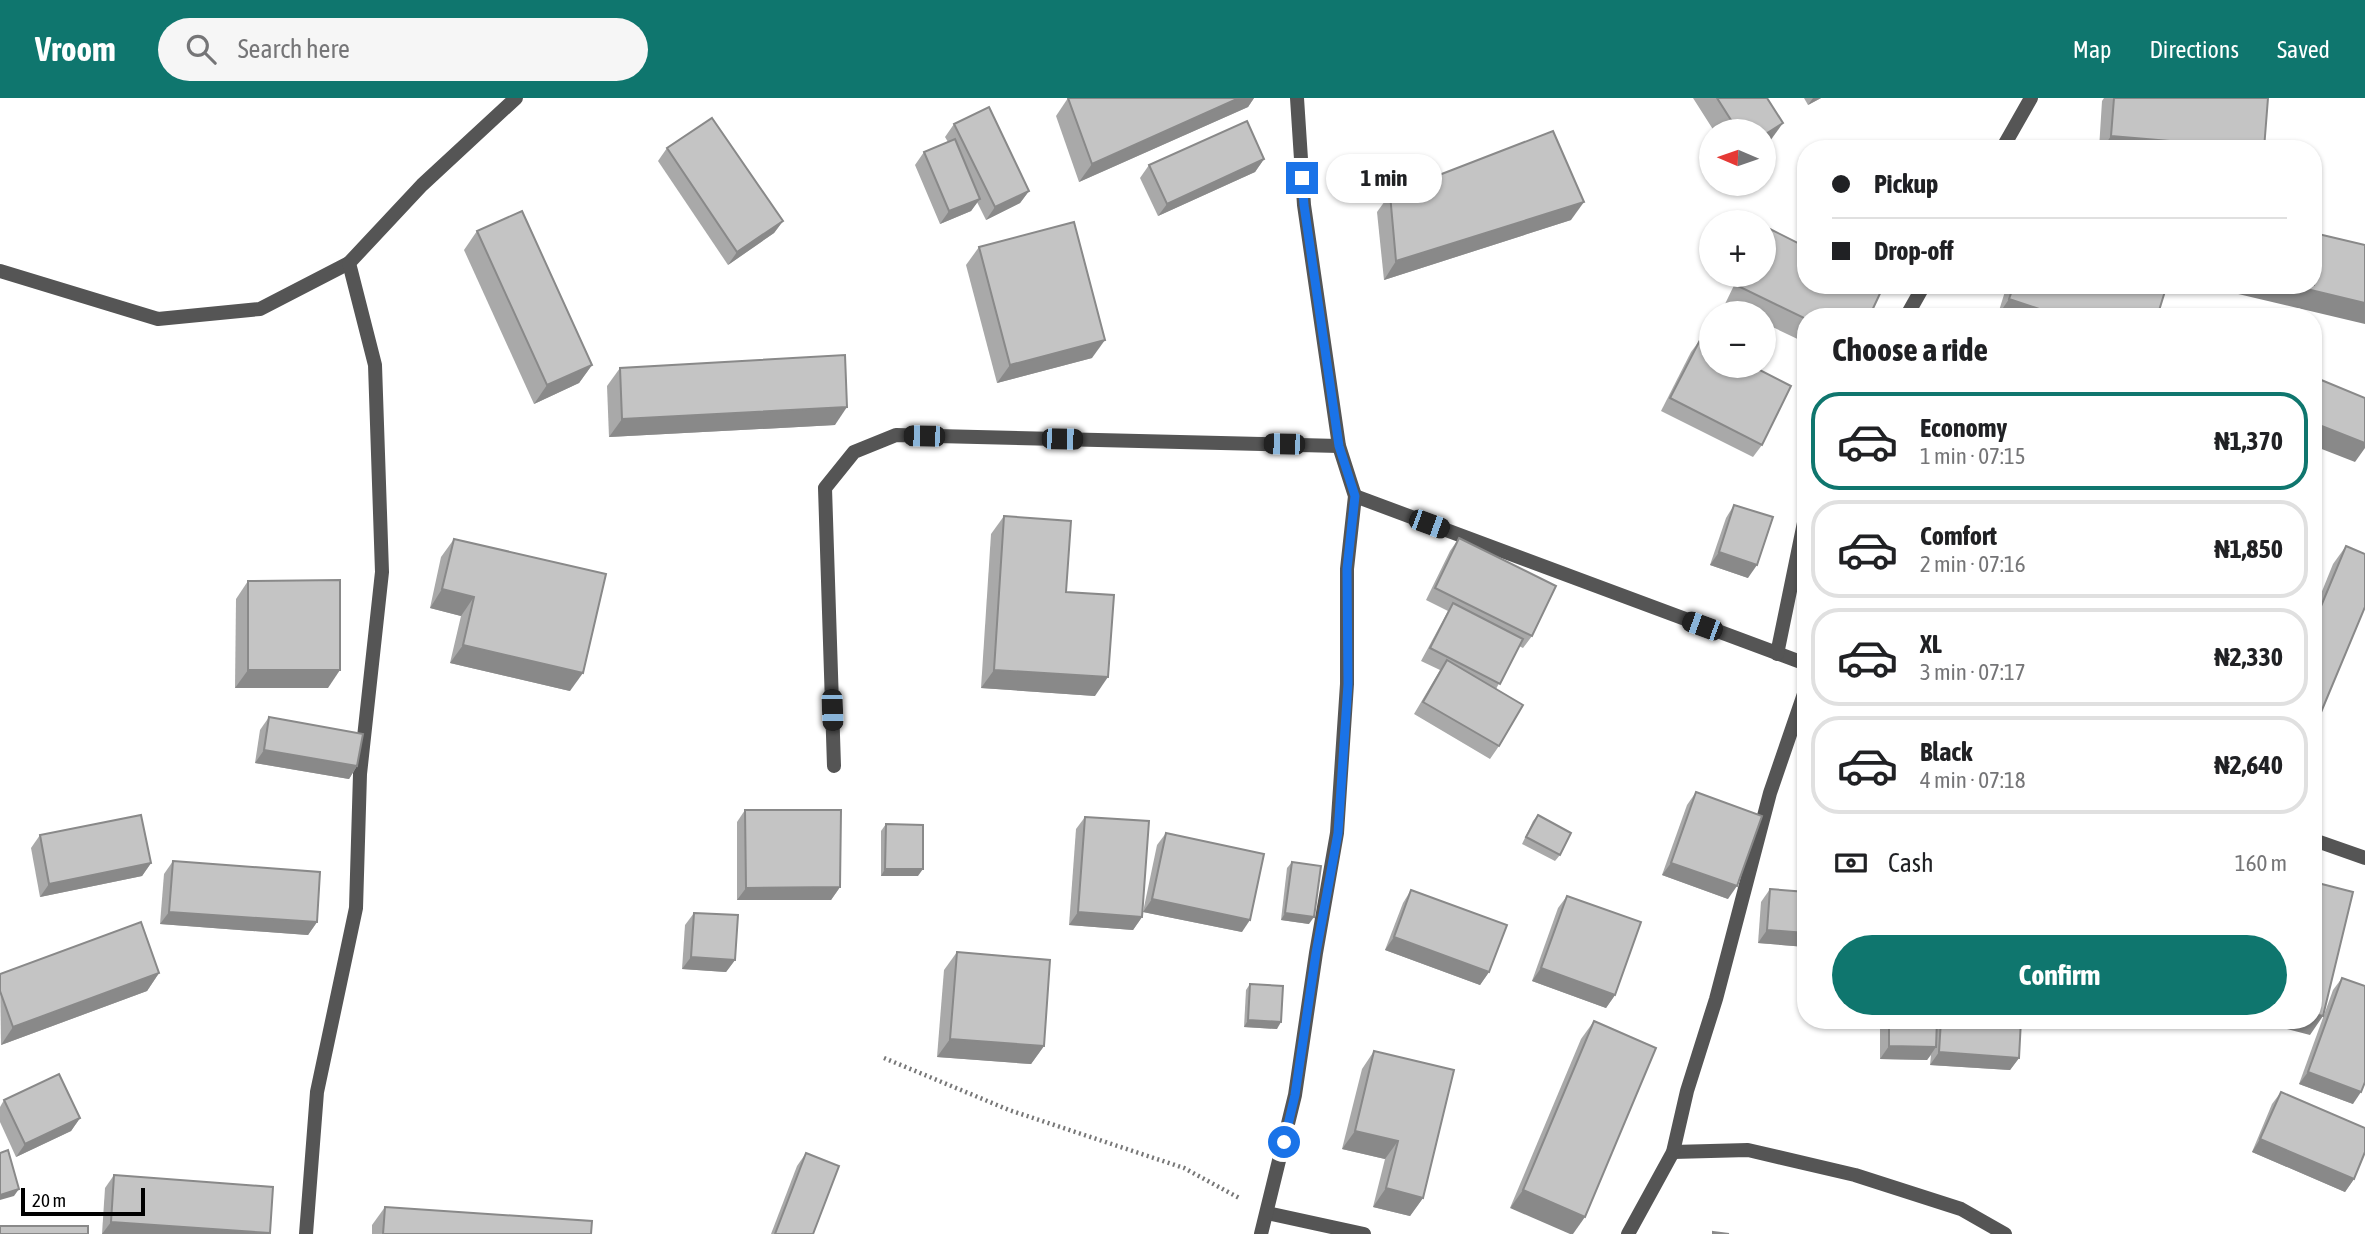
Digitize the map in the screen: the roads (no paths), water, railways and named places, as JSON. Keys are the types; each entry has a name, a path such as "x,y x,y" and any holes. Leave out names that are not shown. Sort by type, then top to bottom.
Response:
{"street":[{"path":"0,271 158,320 260,309 349,263 422,185 516,98"},
{"path":"1261,1234 1295,1095 1316,953 1338,833 1348,684 1347,569 1355,496 1339,446 1304,205 1297,98"},
{"path":"2007,140 2031,98"},
{"path":"306,1234 317,1092 356,908 360,774 382,572 375,365 349,263"},
{"path":"834,766 825,488 854,452 896,435 1339,446"},
{"path":"1355,496 1797,661"},
{"path":"1777,654 1797,557"},
{"path":"1628,1234 1673,1152 1687,1091 1716,999 1770,793 1797,714"},
{"path":"2322,843 2365,858"},
{"path":"1673,1152 1748,1150 1855,1175 1961,1209 2006,1234"},
{"path":"1267,1213 1364,1234"}]}
